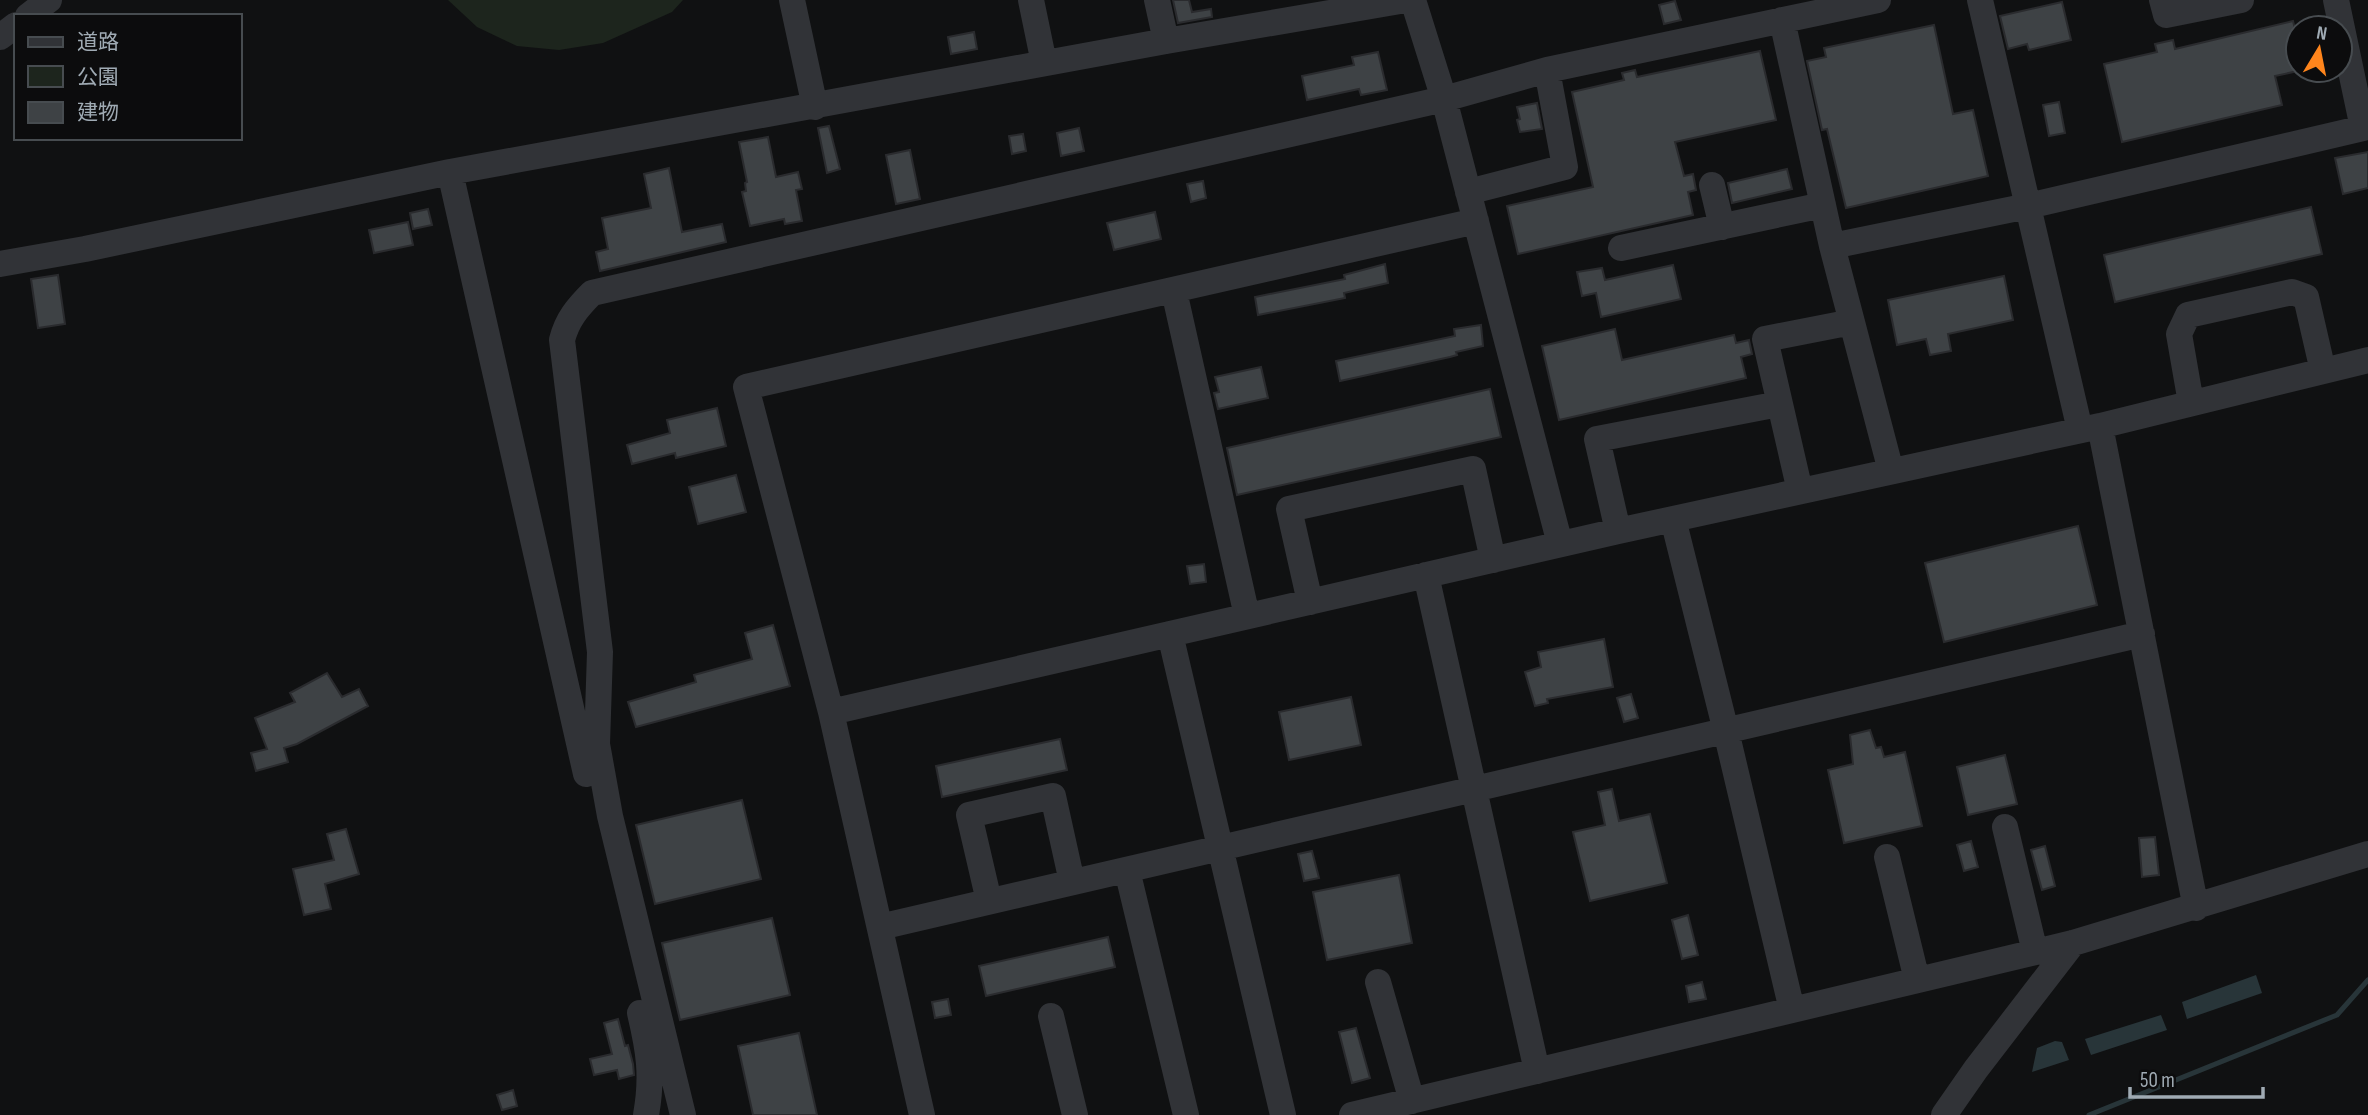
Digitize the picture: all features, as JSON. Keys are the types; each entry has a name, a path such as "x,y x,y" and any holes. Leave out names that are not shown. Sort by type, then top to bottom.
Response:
{"street":[{"path":"31,14 49,0"},
{"path":"792,0 815,107"},
{"path":"1031,0 1044,63"},
{"path":"1157,0 1166,41"},
{"path":"0,264 85,249 450,172 1166,41 1406,0"},
{"path":"1413,0 1441,90 1560,544"},
{"path":"683,1115 610,816 597,744 600,652 562,340 566,324 576,308 592,293 1441,90 1878,0"},
{"path":"1980,0 2028,206 2090,428 2142,635 2196,908"},
{"path":"2162,0 2166,15 2241,0"},
{"path":"1832,246 2028,206 2366,127 2336,0"},
{"path":"1782,20 1832,246 1891,471"},
{"path":"1468,192 1565,167 1547,70"},
{"path":"450,172 647,1045 651,1087 646,1115"},
{"path":"1712,185 1722,227"},
{"path":"1621,248 1823,205"},
{"path":"922,1115 831,712 746,387 1476,221"},
{"path":"1174,291 1247,616"},
{"path":"2191,403 2179,334 2188,315 2292,292 2306,296 2323,371"},
{"path":"1800,491 1765,339 1852,322"},
{"path":"831,712 1560,544 2090,428 2368,360"},
{"path":"1618,531 1597,439 1779,404"},
{"path":"1310,602 1289,509 1473,469 1493,560"},
{"path":"1673,519 1792,1010"},
{"path":"1426,575 1537,1071"},
{"path":"1170,634 1283,1115"},
{"path":"880,927 2142,635"},
{"path":"989,901 969,815 1053,796 1072,882"},
{"path":"2005,827 2035,953"},
{"path":"1352,1115 2035,953 2196,908 2368,854"},
{"path":"1887,857 1917,981"},
{"path":"1127,870 1186,1115"},
{"path":"1944,1115 2073,943"},
{"path":"1378,982 1412,1101"},
{"path":"1051,1016 1075,1115"}],"green space":[{"path":"448,0 683,0 672,12 603,43 559,50 517,46 477,27"}],"shaded area":[{"path":"2256,975 2262,993 2187,1019 2182,1002"},
{"path":"2161,1015 2167,1030 2091,1055 2085,1039"},
{"path":"2055,1041 2062,1042 2069,1060 2032,1072 2037,1048"}],"building":[{"path":"1173,0 1189,0 1192,12 1211,9 1212,17 1178,23"},
{"path":"1675,1 1681,20 1664,24 1659,5"},
{"path":"2062,2 2071,40 2029,50 2027,44 2008,49 2000,16"},
{"path":"2284,23 2284,74 2275,76 2282,105 2122,142 2104,64 2157,52 2155,44 2173,40 2175,49"},
{"path":"1934,25 1953,114 1973,110 1988,176 1846,208 1827,129 1822,130 1807,61 1826,57 1824,48"},
{"path":"974,32 977,49 951,54 948,37"},
{"path":"1760,51 1776,120 1675,142 1684,176 1693,174 1696,190 1688,192 1693,215 1518,254 1507,206 1593,187 1572,92 1624,80 1622,73 1635,70 1637,77"},
{"path":"1378,52 1387,90 1361,95 1359,89 1307,100 1302,76 1354,65 1352,57"},
{"path":"2059,102 2065,133 2049,136 2043,105"},
{"path":"1537,103 1542,129 1520,132 1517,107"},
{"path":"829,126 840,169 827,173 818,128"},
{"path":"1079,128 1084,151 1061,156 1057,133"},
{"path":"1023,134 1026,151 1012,154 1009,136"},
{"path":"768,137 776,177 798,172 802,189 796,190 802,221 785,224 784,219 750,226 742,192 746,191 747,182 739,142"},
{"path":"910,150 920,199 896,204 886,155"},
{"path":"2368,152 2368,188 2343,194 2335,158"},
{"path":"669,168 682,232 722,224 726,242 600,271 596,252 608,249 602,218 651,208 644,174"},
{"path":"1787,169 1792,189 1732,203 1728,183"},
{"path":"1203,181 1206,198 1191,202 1187,184"},
{"path":"2311,207 2322,254 2115,302 2104,255"},
{"path":"428,209 432,225 413,229 410,213"},
{"path":"1155,212 1161,239 1114,250 1107,223"},
{"path":"408,222 413,245 374,253 369,230"},
{"path":"1385,264 1388,283 1344,293 1345,298 1258,315 1255,297 1345,279 1344,275"},
{"path":"1673,265 1681,299 1601,317 1596,293 1582,296 1577,272 1602,268 1605,280"},
{"path":"58,275 65,324 38,328 31,279"},
{"path":"2004,276 2013,320 1948,334 1951,351 1930,355 1926,339 1897,345 1888,300"},
{"path":"1481,325 1483,346 1456,352 1457,355 1450,357 1340,381 1336,361 1455,336 1454,329"},
{"path":"1615,329 1622,360 1734,335 1736,343 1749,340 1752,354 1741,357 1746,378 1559,420 1542,346"},
{"path":"1261,367 1268,398 1218,409 1214,393 1219,392 1215,377"},
{"path":"1490,389 1501,437 1237,495 1227,448"},
{"path":"717,408 726,446 676,458 675,453 632,464 627,445 670,433 667,420"},
{"path":"736,475 746,512 698,524 689,487"},
{"path":"2078,526 2097,605 1944,642 1925,563"},
{"path":"1204,564 1206,582 1190,584 1187,566"},
{"path":"773,625 790,686 636,727 628,702 696,682 694,675 752,659 745,633"},
{"path":"1604,639 1613,687 1547,699 1548,703 1535,706 1525,672 1541,667 1538,652"},
{"path":"327,673 342,697 359,689 368,706 297,744 284,748 288,762 256,771 251,753 267,749 255,718 295,702 290,693"},
{"path":"1631,694 1638,718 1624,722 1617,698"},
{"path":"1351,697 1361,745 1289,760 1279,712"},
{"path":"1870,730 1876,748 1881,747 1884,757 1905,752 1922,826 1844,843 1828,770 1853,764 1850,735"},
{"path":"1060,739 1067,770 942,797 936,766"},
{"path":"2005,755 2017,804 1968,815 1957,767"},
{"path":"1612,789 1619,821 1650,814 1667,883 1590,901 1573,832 1605,825 1598,792"},
{"path":"742,800 761,879 655,904 636,825"},
{"path":"346,829 359,874 325,884 331,909 304,915 293,869 334,860 327,834"},
{"path":"2155,837 2159,875 2142,877 2139,838"},
{"path":"1971,841 1978,867 1964,871 1957,845"},
{"path":"2045,846 2055,886 2042,890 2031,850"},
{"path":"1312,851 1319,878 1304,881 1298,854"},
{"path":"1399,875 1412,943 1327,960 1313,892"},
{"path":"1688,915 1698,955 1682,959 1672,920"},
{"path":"772,918 790,995 680,1020 662,943"},
{"path":"1108,937 1115,967 986,996 979,966"},
{"path":"1702,982 1706,999 1689,1002 1686,986"},
{"path":"948,999 951,1015 935,1018 932,1002"},
{"path":"618,1019 625,1046 628,1045 634,1075 619,1079 617,1070 594,1075 590,1059 612,1054 604,1023"},
{"path":"1356,1028 1370,1078 1352,1083 1339,1032"},
{"path":"799,1033 817,1115 753,1115 738,1046"},
{"path":"513,1090 517,1106 502,1110 497,1095"}],"waterway":[{"path":"2089,1115 2337,1015 2368,980"}]}
